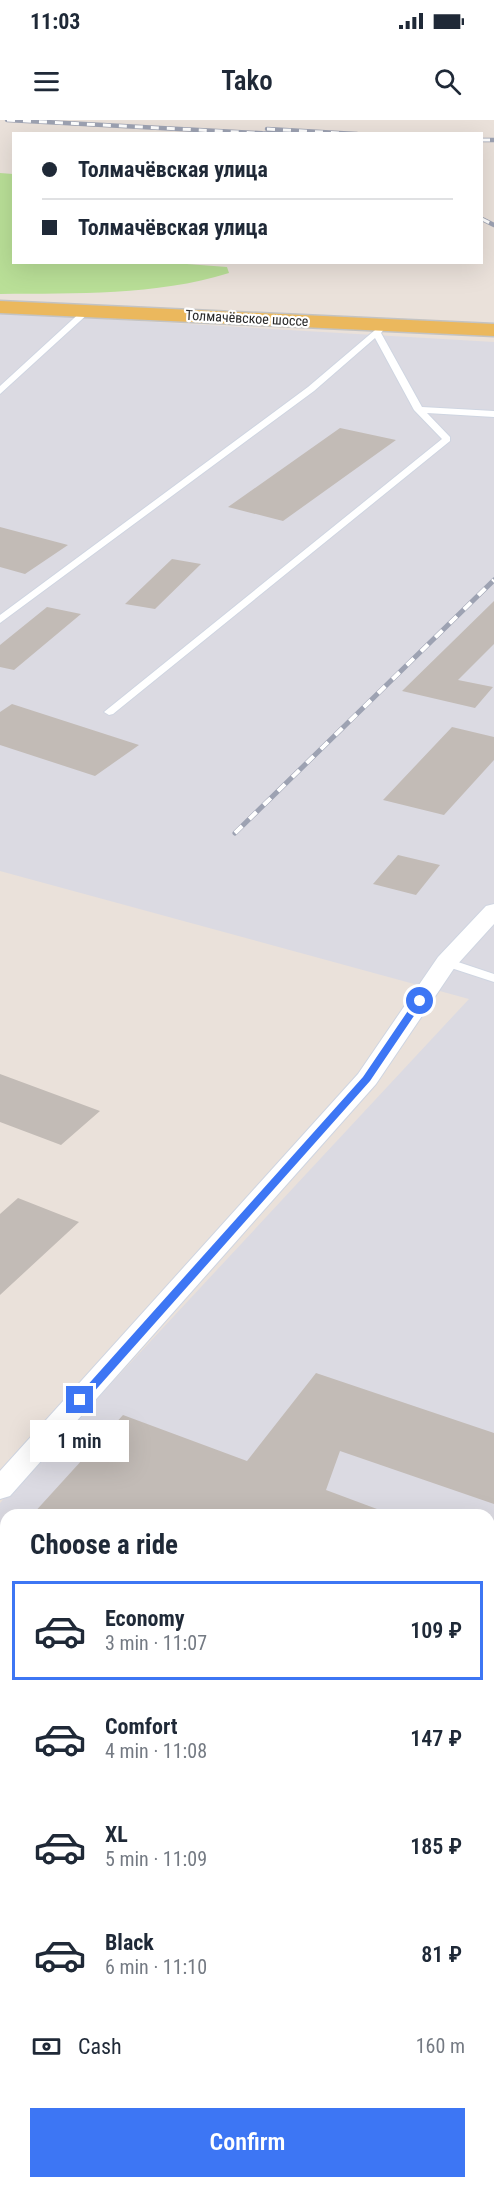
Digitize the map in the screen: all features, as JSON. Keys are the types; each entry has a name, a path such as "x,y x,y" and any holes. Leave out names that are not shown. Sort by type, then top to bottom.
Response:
{"main road":[{"name":"Толмачёвское шоссе","path":"0,306 381,328 494,330"}],"street":[{"path":"0,1490 367,1079 446,962 494,911"}],"lane":[{"path":"0,391 87,311"},
{"path":"0,620 311,389 381,328 419,410 447,439 109,712"},
{"path":"419,410 494,414"},
{"path":"446,962 494,978"}],"shaded area":[{"path":"0,313 494,342 494,1509 0,1509 0,1503 469,999 0,871"}],"green space":[{"path":"0,173 12,174 12,264 187,264 227,267 229,273 173,286 115,292 0,294"}],"building":[{"path":"340,428 396,440 283,521 228,507"},
{"path":"0,527 68,545 25,574 0,567"},
{"path":"172,559 201,564 155,609 125,604"},
{"path":"494,601 494,644 458,680 493,687 475,708 402,691"},
{"path":"47,607 81,614 14,670 0,667 0,645"},
{"path":"12,704 139,745 95,776 0,745 0,712"},
{"path":"452,727 494,737 494,760 444,815 383,800"},
{"path":"398,855 440,865 416,895 373,884"},
{"path":"0,1074 100,1111 61,1145 0,1122"},
{"path":"18,1198 79,1222 0,1295 0,1214"},
{"path":"316,1373 494,1433 494,1504 340,1451 326,1490 377,1509 37,1509 123,1415 247,1461"}],"railway":[{"path":"7,120 238,132"},
{"path":"267,129 321,132"},
{"path":"483,140 494,140"},
{"path":"483,220 494,225"},
{"path":"235,833 494,580"}],"route":[{"path":"80,1400 367,1079 420,1001"}]}
